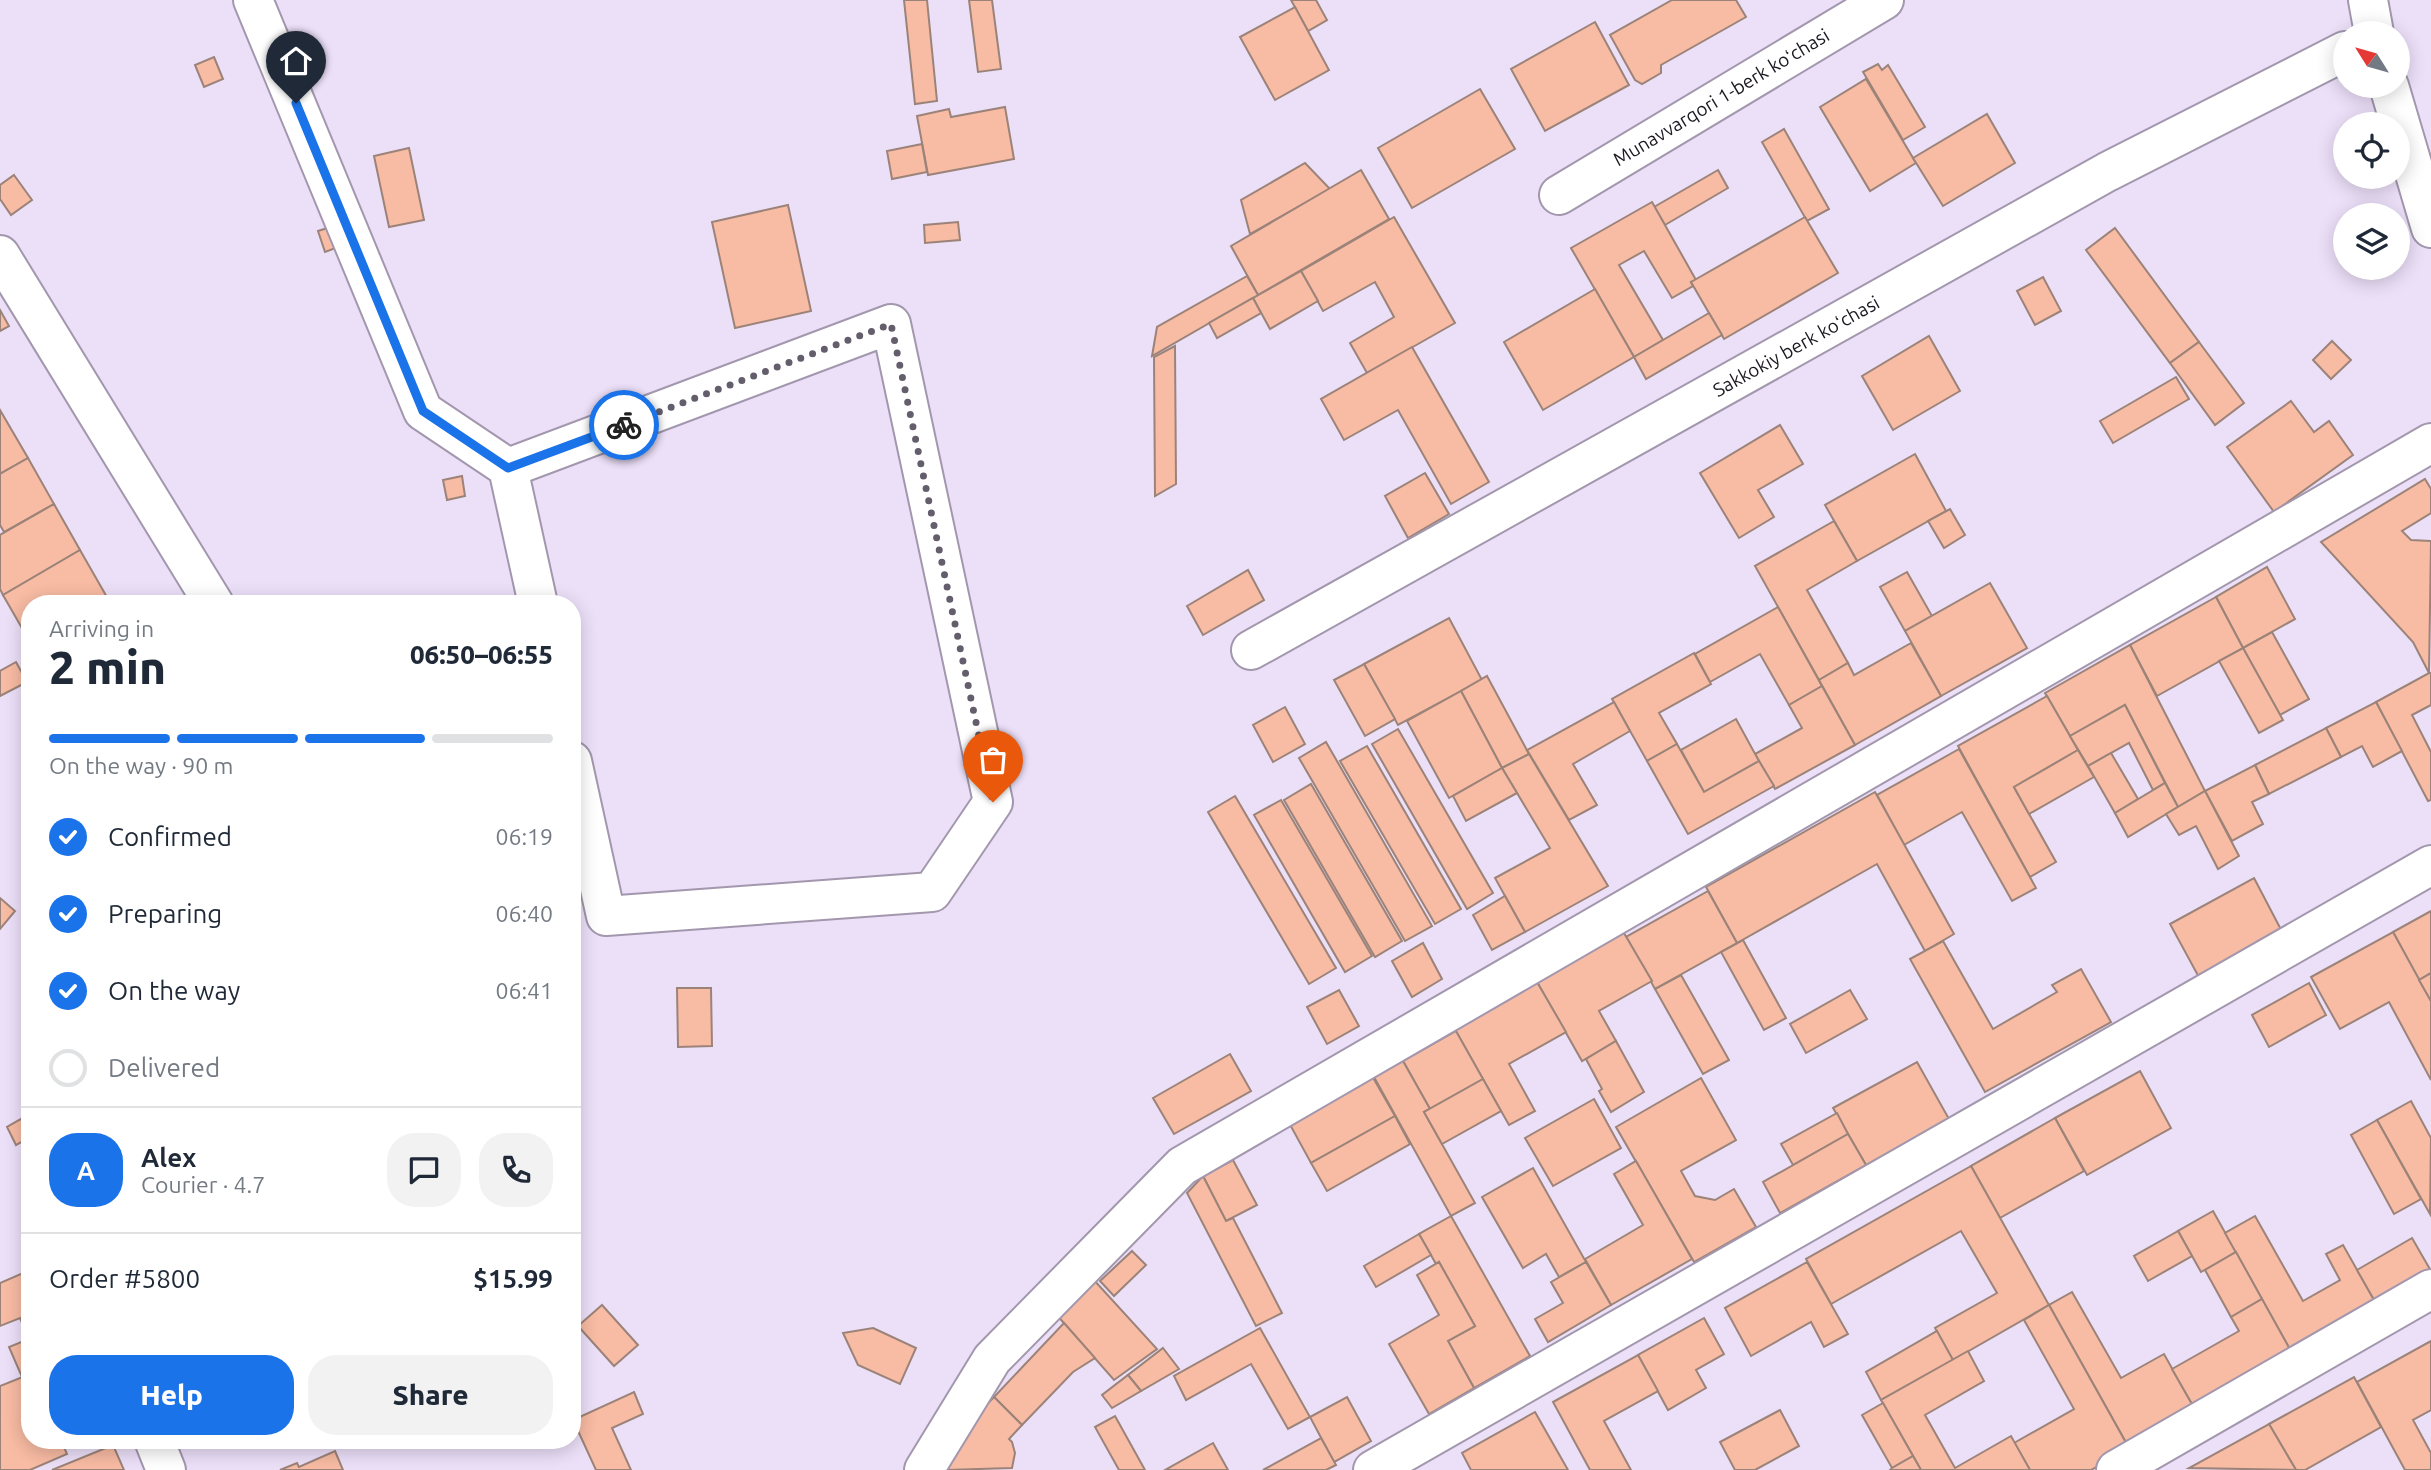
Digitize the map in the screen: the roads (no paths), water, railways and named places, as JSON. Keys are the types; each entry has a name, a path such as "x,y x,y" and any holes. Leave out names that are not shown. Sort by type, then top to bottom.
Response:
{"street":[{"path":"253,0 423,411 508,468 536,595"},
{"name":"Munavvarqori 1-berk koʻchasi","path":"1559,194 1884,0"},
{"path":"2368,0 2372,21"},
{"name":"Sakkokiy berk koʻchasi","path":"1251,650 2107,172 2333,57"},
{"path":"2393,98 2431,228"},
{"path":"0,255 208,595"},
{"path":"508,468 891,324 993,802 932,892 606,915 581,802"},
{"path":"924,1470 992,1359 1182,1166 2431,443"},
{"path":"1373,1470 2431,865"},
{"path":"2116,1470 2431,1289"},
{"path":"158,1449 166,1470"}]}
